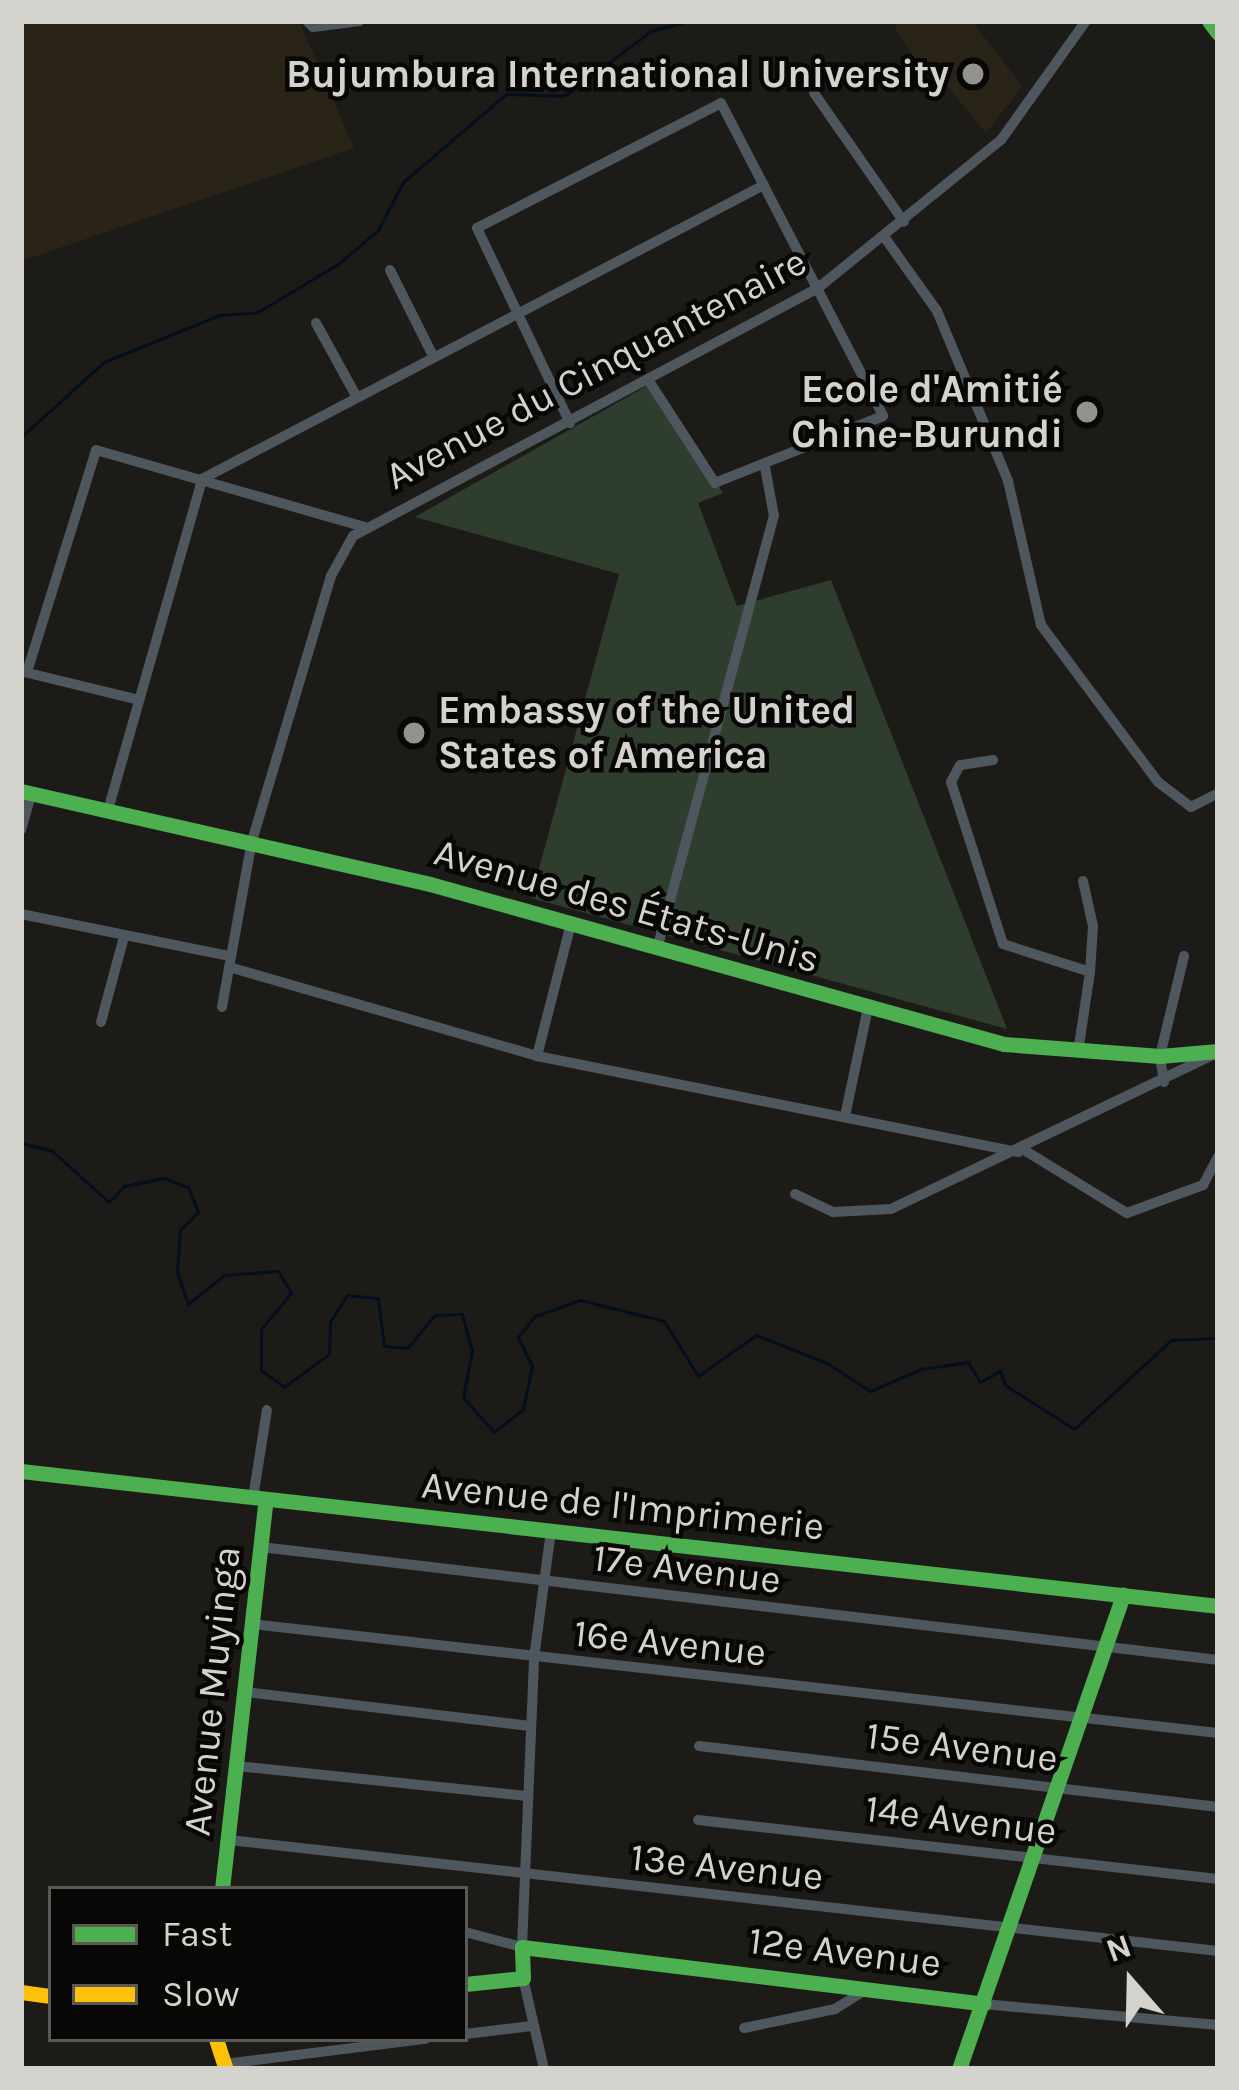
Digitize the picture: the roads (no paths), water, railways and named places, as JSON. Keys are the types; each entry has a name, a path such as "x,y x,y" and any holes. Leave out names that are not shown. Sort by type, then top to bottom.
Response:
{"street":[{"path":"308,21 314,27 360,21"},
{"name":"Avenue du Cinquantenaire","path":"222,1007 253,841 331,576 364,527 570,423 818,288 904,223 1003,138 1086,21"},
{"path":"1209,21 1218,33"},
{"path":"814,93 904,223"},
{"path":"570,423 476,232 717,103 883,416 765,467 712,482 649,381"},
{"path":"108,810 202,479 355,394 764,185"},
{"path":"885,238 937,311 1008,482 1041,625 1170,794 1191,807 1218,793"},
{"path":"389,269 432,354"},
{"path":"316,322 355,394"},
{"path":"136,699 24,671 89,456 107,451 364,527"},
{"path":"657,949 774,515 765,467"},
{"path":"993,760 960,765 950,778 1001,939 1013,951 1090,972"},
{"path":"21,830 26,792"},
{"name":"Avenue des États-Unis","path":"26,792 253,841 1004,1044 1160,1056 1218,1052"},
{"path":"1078,1052 1093,926 1083,881"},
{"path":"21,914 230,961 537,1056 1022,1151 1126,1213 1203,1185 1218,1157"},
{"path":"537,1056 572,924"},
{"path":"101,1022 124,937"},
{"path":"1164,1082 1160,1056 1184,956"},
{"path":"845,1116 868,1008"},
{"path":"795,1194 818,1208 870,1215 1022,1151 1218,1052"},
{"path":"260,1499 267,1410"},
{"name":"Avenue de l'Imprimerie","path":"21,1471 1218,1606"},
{"name":"Avenue Muyinga","path":"222,1886 261,1547 260,1499"},
{"path":"544,2069 523,1978 522,1947 534,1658 551,1531"},
{"name":"17e Avenue","path":"261,1547 1218,1660"},
{"path":"958,2069 1036,1859 1123,1595"},
{"name":"16e Avenue","path":"252,1624 1218,1733"},
{"path":"245,1692 530,1726"},
{"name":"15e Avenue","path":"699,1747 1218,1807"},
{"path":"237,1766 526,1796"},
{"name":"14e Avenue","path":"698,1820 1218,1879"},
{"name":"13e Avenue","path":"230,1840 1218,1951"},
{"name":"12e Avenue","path":"468,1933 522,1947 870,1985 983,2004 1218,2025"},
{"path":"468,1984 523,1978"},
{"path":"744,2028 835,2009 870,1985"},
{"path":"468,2034 532,2026"},
{"path":"225,2066 403,2042"}],"waterway":[{"path":"21,437 104,362 219,315 258,312 338,264 378,230 403,182 506,94 564,96 651,31 689,21"},
{"path":"21,1143 52,1151 109,1202 124,1186 164,1178 188,1187 198,1212 180,1230 177,1272 188,1304 224,1275 278,1271 291,1293 261,1329 261,1370 284,1387 329,1354 330,1322 347,1295 378,1298 384,1346 407,1348 435,1315 462,1314 472,1351 463,1397 494,1432 523,1409 532,1366 518,1337 535,1316 580,1300 664,1321 698,1376 756,1335 827,1363 870,1391 921,1369 968,1362 980,1382 1000,1371 1005,1385 1074,1429 1171,1340 1218,1338"}],"place":[{"name":"Bujumbura International University","path":"973,74"},
{"name":"Ecole d'Amitié Chine-Burundi","path":"1087,412"},
{"name":"Embassy of the United States of America","path":"414,733"}]}
